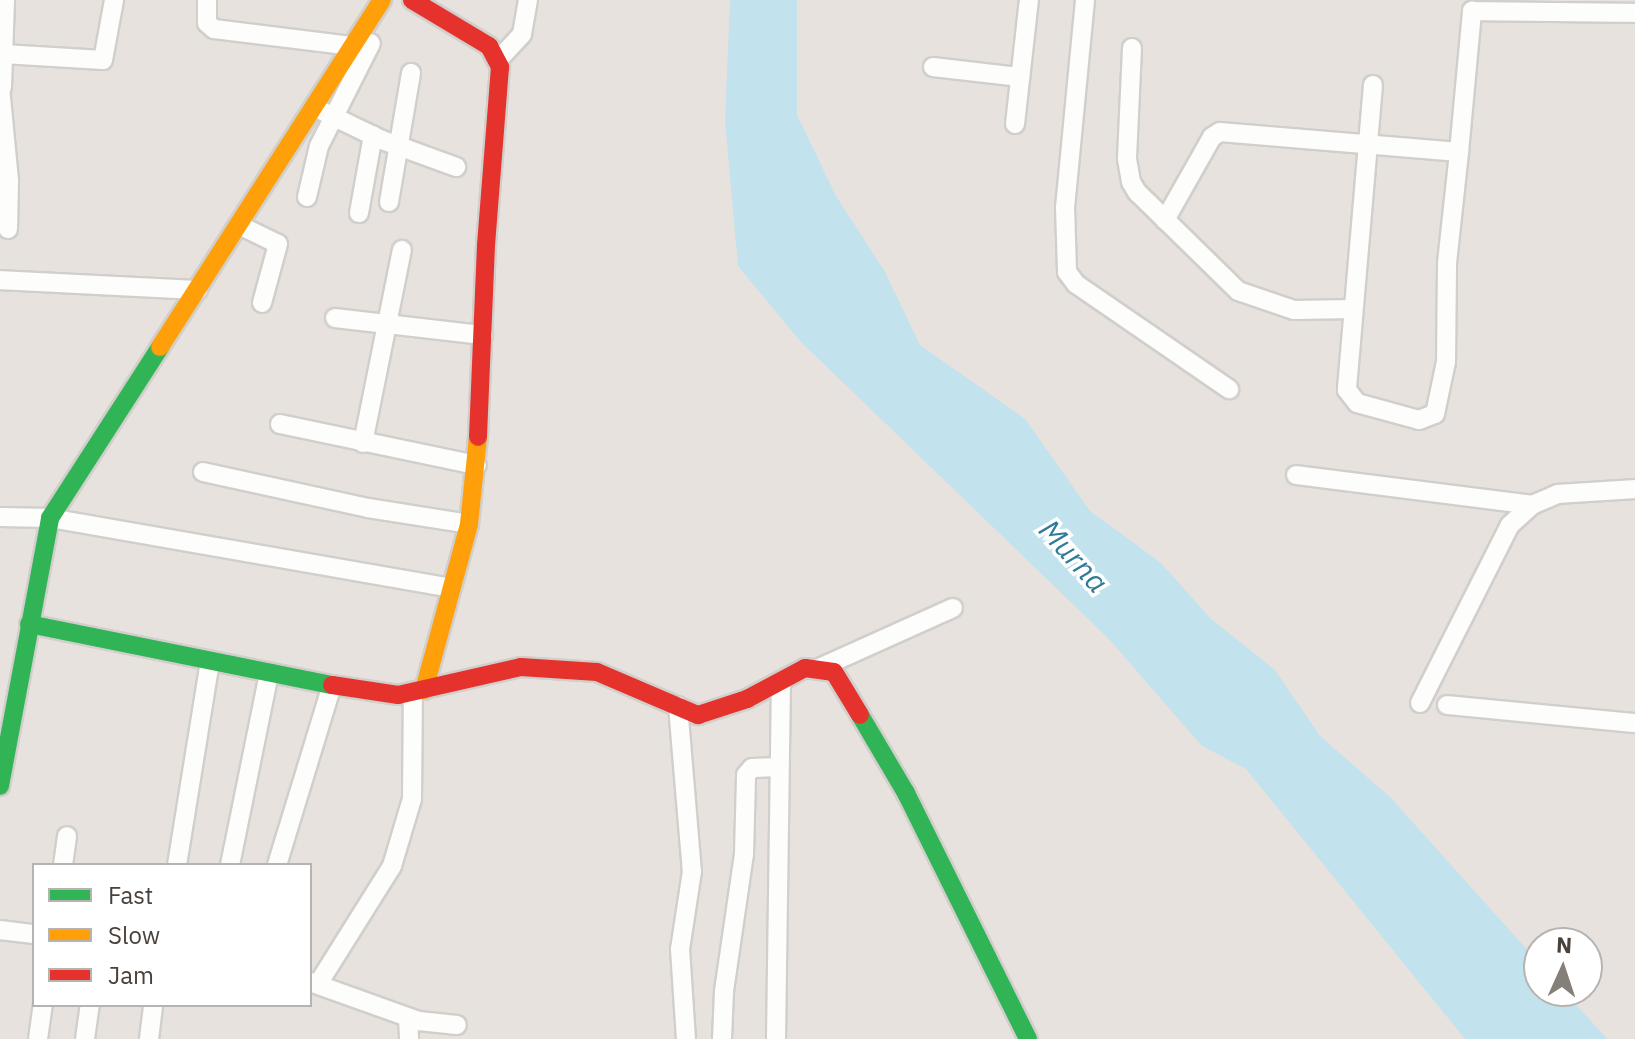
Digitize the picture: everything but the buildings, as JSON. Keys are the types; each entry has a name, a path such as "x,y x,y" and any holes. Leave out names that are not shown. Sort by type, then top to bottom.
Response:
{"street":[{"path":"5,0 1,87 8,229"},
{"path":"3,54 103,60 114,0"},
{"path":"207,0 207,23 214,29 362,45"},
{"path":"307,197 319,146 382,0"},
{"path":"412,0 489,46 499,59"},
{"path":"457,1025 408,1018 314,983 392,866 412,799 419,691 469,524 477,465 499,59 522,34 528,0"},
{"path":"1015,124 1029,0"},
{"path":"1085,0 1065,207 1067,272 1076,284 1229,389"},
{"path":"1373,85 1347,390 1351,400 1419,420 1435,414 1446,362 1447,263 1472,11 1546,6 1635,13"},
{"path":"0,786 50,518 314,107 362,45"},
{"path":"1132,48 1128,171 1137,192 1223,279 1248,296 1294,310 1353,309"},
{"path":"933,67 1020,77"},
{"path":"389,202 411,73"},
{"path":"314,107 398,146 456,167"},
{"path":"1165,220 1212,137 1220,132 1459,152"},
{"path":"359,213 373,135"},
{"path":"239,225 278,244 262,303"},
{"path":"363,443 402,250"},
{"path":"0,283 198,290"},
{"path":"335,318 483,335"},
{"path":"280,424 477,465"},
{"path":"203,472 368,508 469,524"},
{"path":"1296,475 1532,505"},
{"path":"1420,703 1502,537 1532,505 1558,494 1635,489"},
{"path":"0,517 50,518 451,588"},
{"path":"817,669 953,608"},
{"path":"29,624 269,673 398,695 521,667 597,672 698,715 747,699 805,668 834,672 865,718 1028,1039"},
{"path":"177,863 210,661"},
{"path":"230,863 269,673"},
{"path":"776,1039 781,681"},
{"path":"278,863 332,685"},
{"path":"1447,705 1635,723"},
{"path":"678,706 692,871 680,949 686,1039"},
{"path":"722,1039 724,991 744,854 747,772 779,767"},
{"path":"63,863 67,836"},
{"path":"0,930 32,934"},
{"path":"38,1039 43,1007"},
{"path":"85,1039 90,1007"},
{"path":"149,1039 153,1007"},
{"path":"408,1018 409,1039"}],"shaded area":[{"path":"0,0 1635,0 1635,1039 0,1039"}],"water":[{"name":"Murna","path":"730,0 797,0 797,115 836,196 885,272 920,345 1025,419 1090,511 1161,563 1211,619 1275,670 1320,736 1391,798 1523,945 1523,1007 1578,1007 1607,1039 1465,1039 1246,769 1202,746 1108,638 800,341 738,266 725,121"}],"traffic: fast":[{"path":"0,786 50,518 160,347"},
{"path":"29,624 332,685"},
{"path":"860,715 906,793 1028,1039"}],"traffic: slow":[{"path":"160,347 382,0"},
{"path":"424,690 469,524 478,437"}],"traffic: jam":[{"path":"412,0 489,46 500,67 486,245 478,437"},
{"path":"332,685 398,695 521,667 597,672 698,715 747,699 805,668 834,672 860,715"}]}
